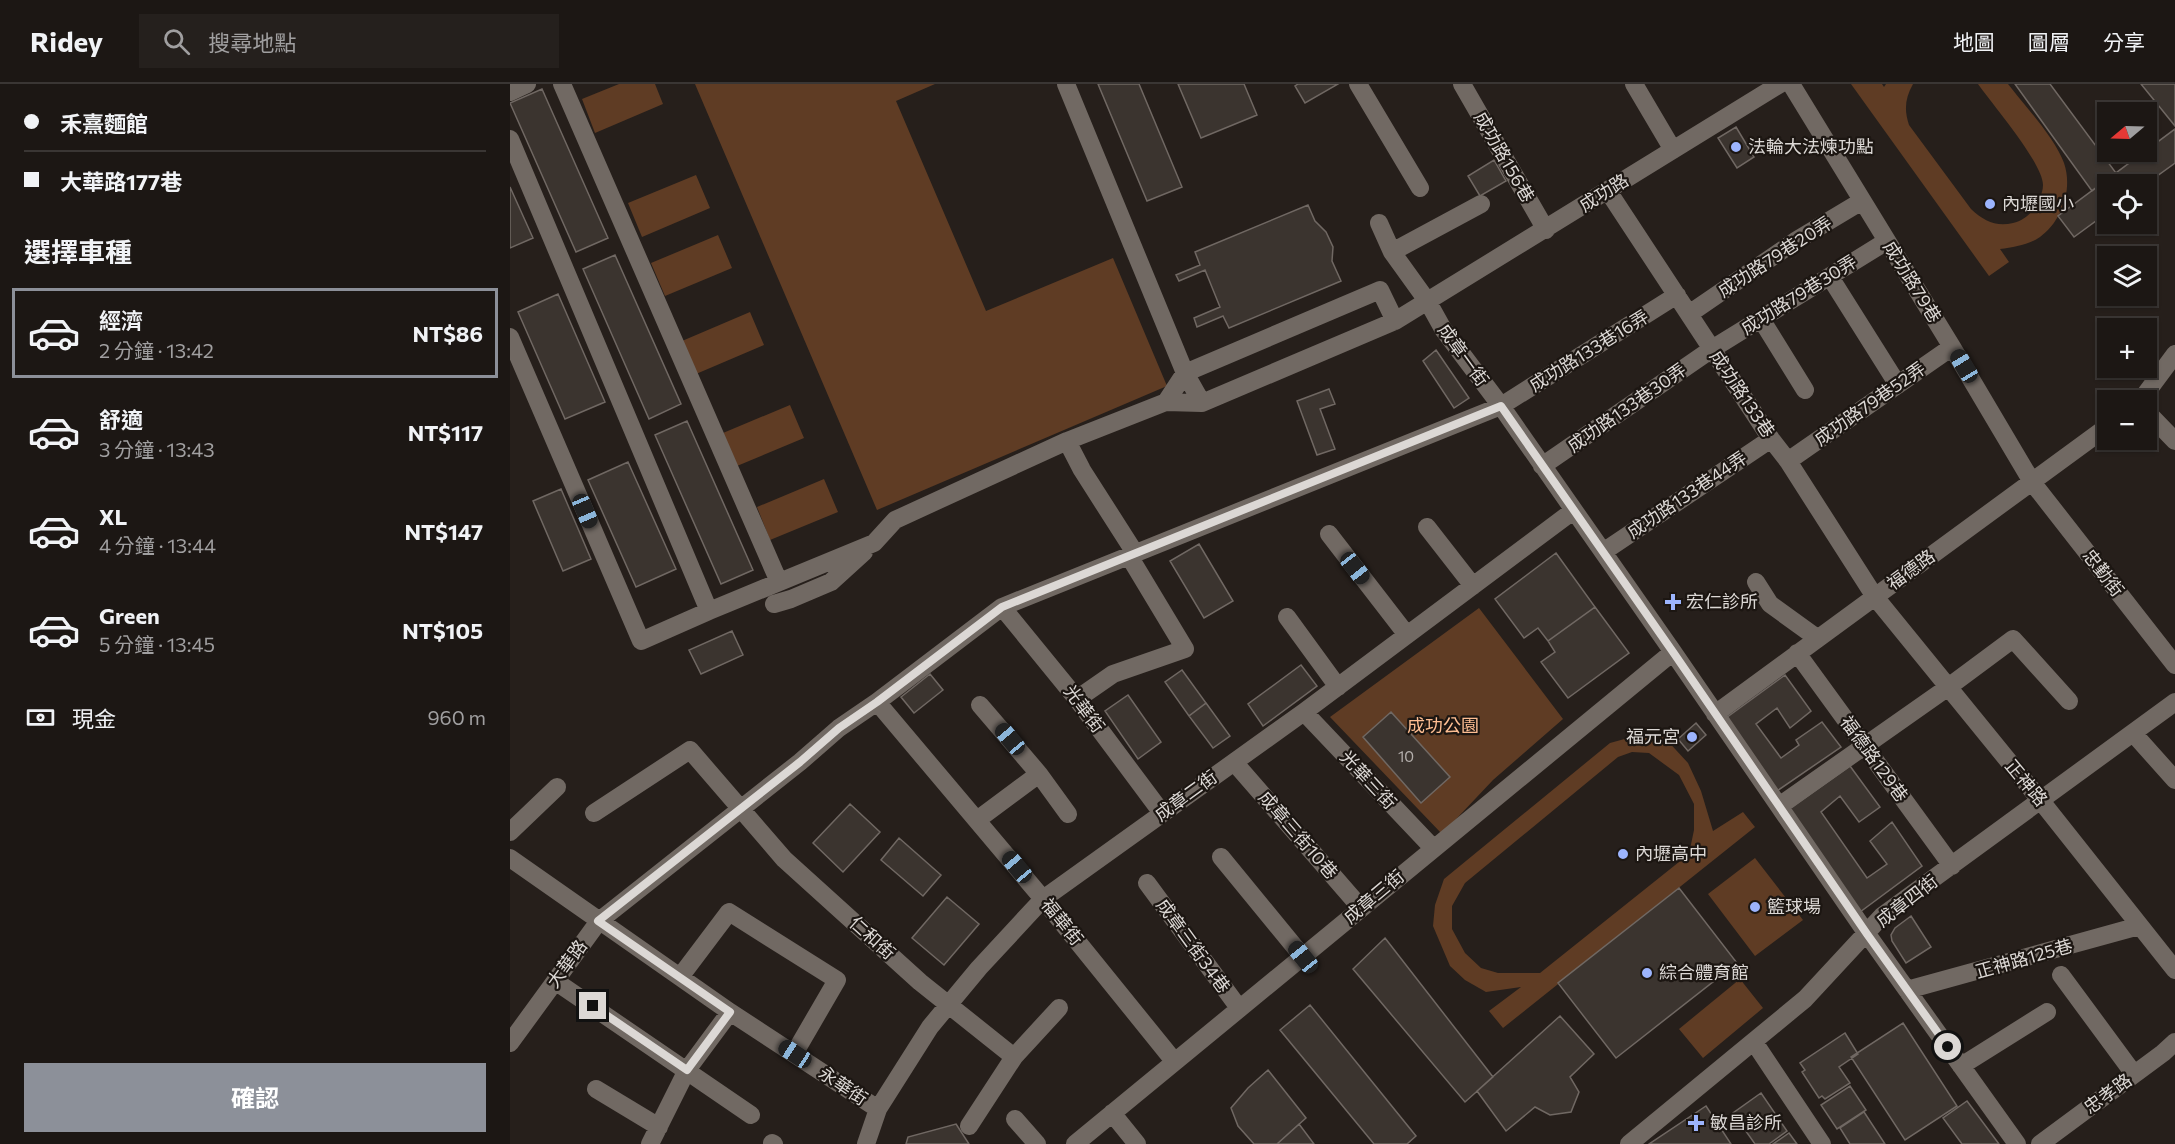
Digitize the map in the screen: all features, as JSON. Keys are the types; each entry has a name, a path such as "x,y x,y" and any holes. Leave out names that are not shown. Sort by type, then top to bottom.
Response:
{"street":[{"path":"510,92 527,84"},
{"path":"562,84 779,582"},
{"path":"1066,84 1185,374 1202,403"},
{"path":"1358,84 1420,188"},
{"name":"成功路156巷","path":"1462,84 1546,230"},
{"path":"1634,84 1673,150"},
{"name":"成功路","path":"1202,403 1395,321 1780,84"},
{"name":"成功路79巷","path":"1791,84 2032,482"},
{"path":"510,139 709,611"},
{"name":"成功路133巷","path":"1608,191 1771,439 1788,461 1875,597"},
{"name":"成功路79巷20弄","path":"1689,314 1797,240 1862,201"},
{"path":"1392,252 1481,204"},
{"name":"成章一街","path":"1379,223 1392,252 1428,302 1443,329 1501,406 1867,934 2017,1144"},
{"name":"成功路79巷30弄","path":"1712,349 1887,241"},
{"path":"1830,277 1898,385"},
{"path":"1166,402 1185,374 1380,290 1395,321"},
{"name":"成功路133巷16弄","path":"1132,555 1501,406 1677,295"},
{"path":"1761,319 1805,390"},
{"path":"510,337 641,641 874,543"},
{"name":"成功路79巷52弄","path":"1788,461 1952,347"},
{"name":"成功路133巷30弄","path":"1542,466 1712,349"},
{"path":"2148,390 2175,354"},
{"path":"774,604 831,582 896,520 1067,441 1166,402 1202,403"},
{"path":"2157,422 2175,441"},
{"name":"福德路","path":"1715,714 2097,434"},
{"name":"成功路133巷44弄","path":"1603,552 1771,439"},
{"path":"1067,441 1185,649 1113,674 1077,699"},
{"name":"忠勤街","path":"2032,482 2175,665"},
{"name":"成章二街","path":"866,1144 878,1110 930,1027 948,1003 1043,899 1304,712 1573,512"},
{"path":"1427,527 1473,586"},
{"path":"1329,534 1407,635"},
{"name":"大華路","path":"510,1043 598,921 800,762 839,728 1002,607 1132,555"},
{"path":"1756,582 1770,604 1818,638"},
{"name":"正神路","path":"1875,597 2175,970"},
{"name":"光華街","path":"1002,607 1077,699 1162,813"},
{"path":"1287,617 1338,687"},
{"path":"1779,806 1865,747 2013,639 2069,701"},
{"name":"成章三街","path":"1075,1144 1673,652"},
{"name":"福德路129巷","path":"1797,653 1952,866"},
{"name":"福華街","path":"877,702 1043,899 1174,1061"},
{"name":"成章四街","path":"1629,1144 1805,999 1882,916 2175,702"},
{"path":"980,705 1068,814"},
{"name":"光華三街","path":"1304,712 1433,848"},
{"path":"2133,733 2175,780"},
{"name":"仁和街","path":"594,813 690,750 784,859 920,982 1014,1057"},
{"name":"成章三街10巷","path":"1234,762 1361,908"},
{"path":"977,820 1038,774"},
{"path":"510,832 556,787"},
{"path":"1221,857 1303,957"},
{"name":"永華街","path":"510,858 730,1012 878,1110"},
{"name":"成章三街34巷","path":"1147,883 1239,1008"},
{"path":"680,977 729,912 837,980 795,1054"},
{"name":"正神路125巷","path":"1907,990 2139,926"},
{"path":"2061,975 2134,1074"},
{"path":"555,981 751,1114"},
{"path":"969,1126 1014,1057 1059,1008"},
{"path":"650,1144 687,1070 730,1012"},
{"path":"1961,1065 2047,1012"},
{"path":"1754,1042 1822,1144"},
{"name":"忠孝路","path":"2040,1144 2134,1074 2171,1052"},
{"path":"596,1089 658,1127"},
{"path":"1112,1113 1137,1144"},
{"path":"1015,1119 1037,1144"}],"green space":[{"path":"619,84 655,84 663,104 595,133 582,99"},
{"path":"695,84 935,84 896,101 986,311 1113,258 1167,386 877,510"},
{"path":"1851,84 1882,84 1884,87 1886,84 1913,84 1906,104 1909,125 1971,209 1986,220 2007,224 2021,220 2028,215 2039,199 2043,185 2041,175 2026,149 1978,84 2008,84 2060,153 2067,183 2064,204 2060,213 2048,230 2035,240 2000,249 2009,262 1989,276"},
{"path":"696,175 710,208 642,237 628,203"},
{"path":"718,235 732,268 665,296 651,263"},
{"path":"750,312 764,345 696,374 682,341"},
{"path":"790,405 804,438 737,466 723,433"},
{"path":"824,479 838,512 770,540 757,507"},
{"name":"成功公園","path":"1479,608 1563,719 1493,780 1442,834 1330,717"},
{"path":"1639,735 1664,737 1688,763 1701,791 1713,831 1743,812 1755,827 1503,1028 1489,1011 1521,987 1486,992 1465,980 1450,966 1433,926 1435,905 1444,879 1610,743","holes":["1632,752 1649,753 1679,775 1694,804 1694,830 1689,854 1540,973 1498,973 1481,968 1465,953 1452,929 1452,906 1465,883 1618,757"]},
{"name":"籃球場","path":"1755,858 1803,920 1755,956 1708,894"},
{"path":"1740,979 1763,1008 1703,1058 1679,1029"}],"building":[{"path":"1098,84 1139,84 1182,187 1147,201"},
{"path":"1178,84 1244,84 1257,115 1201,138"},
{"path":"1298,84 1338,84 1305,103 1295,86"},
{"path":"2015,84 2050,84 2097,147 2097,162 2108,162 2116,173 2097,174 2097,187 2092,191"},
{"path":"2141,84 2175,84 2175,126 2157,102"},
{"path":"542,89 608,238 576,252 510,103"},
{"name":"法輪大法煉功點","path":"1736,127 1754,157 1737,168 1718,138"},
{"path":"2175,129 2175,163 2157,176 2157,174 2114,174 2131,162 2157,162 2157,142"},
{"path":"1494,160 1506,181 1480,196 1468,176"},
{"path":"510,187 533,238 510,248"},
{"path":"2097,187 2097,220 2074,237 2058,216"},
{"path":"1308,205 1315,221 1326,232 1333,247 1332,261 1341,281 1229,328 1223,316 1197,327 1194,318 1220,307 1205,270 1179,281 1176,275 1200,265 1195,252"},
{"path":"615,255 681,404 649,419 583,269"},
{"path":"558,294 605,402 565,419 518,312"},
{"path":"1436,350 1469,398 1454,408 1423,361"},
{"path":"1329,389 1335,404 1320,409 1335,449 1317,455 1297,401"},
{"path":"687,421 753,570 721,584 655,435"},
{"path":"628,462 676,569 636,587 588,480"},
{"path":"561,489 591,559 563,571 533,501"},
{"path":"1199,544 1233,601 1204,618 1170,561"},
{"path":"1556,553 1595,607 1548,641 1538,628 1524,638 1495,599"},
{"path":"1595,607 1629,653 1568,698 1541,662 1555,652 1548,641"},
{"path":"732,631 743,655 701,674 689,650"},
{"path":"1301,665 1317,686 1263,726 1248,704"},
{"path":"1182,670 1206,703 1189,716 1165,682"},
{"path":"930,674 943,690 914,713 901,697"},
{"path":"1785,675 1811,711 1790,728 1777,708 1756,724 1781,758 1799,745 1796,740 1822,722 1841,747 1774,793 1726,718"},
{"path":"1128,695 1161,742 1138,759 1105,711"},
{"path":"1206,703 1230,736 1213,748 1189,716"},
{"path":"1391,712 1450,777 1421,803 1363,737"},
{"name":"福元宮","path":"1696,723 1706,735 1688,751 1678,739"},
{"path":"1850,766 1880,807 1859,822 1840,796 1821,812 1867,878 1887,864 1870,841 1892,822 1922,866 1860,912 1787,811"},
{"path":"850,804 880,832 843,872 813,843"},
{"path":"899,838 941,875 923,896 881,860"},
{"name":"綜合體育館","path":"1679,888 1737,963 1616,1058 1558,983"},
{"path":"947,897 979,924 944,965 912,938"},
{"path":"1911,916 1931,947 1906,963 1892,941 1891,935 1895,928"},
{"path":"1385,938 1493,1077 1465,1102 1353,969"},
{"path":"1310,1005 1416,1136 1407,1144 1374,1144 1280,1030"},
{"path":"1560,1016 1594,1054 1570,1077 1579,1092 1571,1112 1550,1115 1535,1107 1506,1131 1477,1091"},
{"path":"1903,1023 1957,1106 1905,1140 1851,1057"},
{"path":"1845,1033 1858,1054 1839,1067 1850,1083 1825,1099 1822,1096 1819,1098 1802,1072 1805,1070 1800,1063"},
{"path":"1268,1070 1306,1118 1277,1144 1254,1144 1238,1126 1231,1108"},
{"path":"1850,1086 1866,1110 1837,1129 1821,1105"},
{"path":"1761,1093 1787,1131 1769,1144 1755,1144 1733,1113"},
{"path":"1967,1101 1999,1144 1962,1144 1943,1118"},
{"path":"1706,1106 1731,1144 1649,1144"},
{"path":"1864,1112 1885,1144 1850,1144 1840,1128"},
{"path":"956,1124 969,1144 906,1144 908,1137"},
{"path":"1299,1124 1314,1144 1277,1144"},
{"path":"1789,1133 1797,1144 1773,1144"}],"place":[{"name":"法輪大法煉功點","path":"1736,147"},
{"name":"內壢國小","path":"1990,204"},
{"name":"宏仁診所","path":"1673,602"},
{"name":"福元宮","path":"1692,737"},
{"name":"內壢高中","path":"1623,854"},
{"name":"籃球場","path":"1755,907"},
{"name":"綜合體育館","path":"1647,973"},
{"name":"敏昌診所","path":"1696,1123"}],"route":[{"path":"593,1006 687,1070 730,1012 598,921 800,762 839,728 1002,607 1501,406 1867,934 1948,1047"}]}
